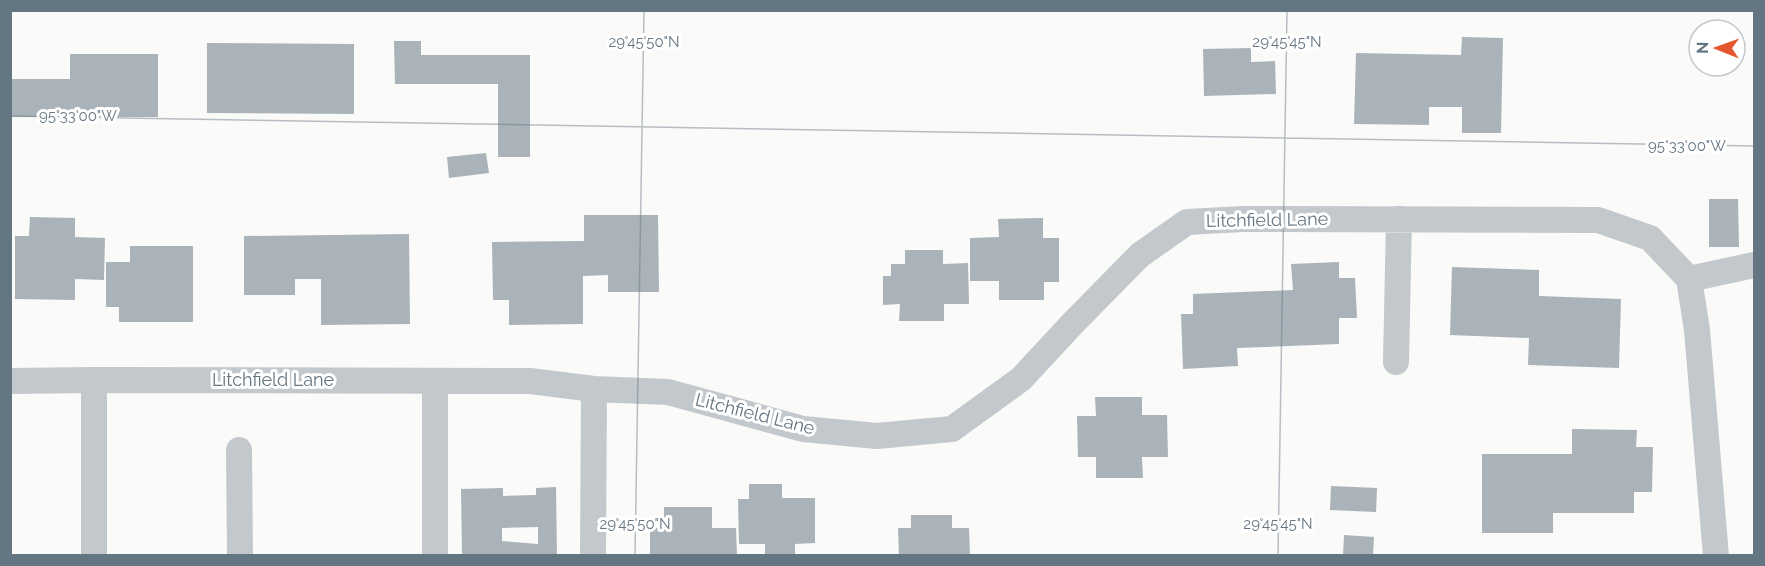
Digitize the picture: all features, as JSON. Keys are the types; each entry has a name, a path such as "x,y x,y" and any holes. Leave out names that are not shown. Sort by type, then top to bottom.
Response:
{"street":[{"name":"Litchfield Lane","path":"10,381 530,381 594,389 668,392 803,429 877,436 952,429 1021,379 1140,255 1187,222 1243,219 1598,220 1650,238 1689,279"},
{"path":"1396,362 1399,219"},
{"path":"1716,555 1697,330 1689,279 1755,265"},
{"path":"94,380 94,555"},
{"path":"435,381 435,555"},
{"path":"593,555 594,389"},
{"path":"239,450 240,555"}],"building":[{"path":"1462,37 1503,38 1501,133 1462,133 1462,107 1429,107 1429,125 1354,124 1356,53 1461,55"},
{"path":"394,41 421,41 421,55 530,55 530,157 498,157 498,84 395,84"},
{"path":"207,43 354,44 354,114 207,113"},
{"path":"1251,48 1251,62 1275,61 1276,94 1204,96 1203,49"},
{"path":"70,54 158,54 158,117 10,117 11,79 70,79"},
{"path":"486,153 489,173 449,178 447,157"},
{"path":"1709,199 1738,199 1739,247 1709,247"},
{"path":"584,215 658,215 659,292 608,292 608,275 583,276 583,324 509,325 509,300 493,300 492,242 584,241"},
{"path":"30,217 75,218 75,237 105,238 104,280 75,279 75,300 15,299 15,236 29,236"},
{"path":"1043,218 1043,238 1059,238 1059,282 1044,282 1044,300 999,300 999,281 970,281 970,238 999,237 998,219"},
{"path":"409,234 410,324 321,325 321,279 295,279 295,295 244,295 244,236"},
{"path":"130,246 193,246 193,322 119,322 119,307 106,307 106,262 130,262"},
{"path":"905,250 943,250 943,264 968,263 969,304 944,304 944,321 899,321 900,304 883,305 883,276 891,276 891,264 905,264"},
{"path":"1339,262 1339,278 1355,278 1357,318 1339,318 1339,344 1237,348 1238,366 1183,369 1181,314 1193,314 1193,294 1293,290 1291,264"},
{"path":"1452,267 1539,270 1539,296 1621,299 1619,368 1528,365 1529,338 1450,335"},
{"path":"1095,397 1142,397 1142,415 1167,415 1168,457 1142,457 1143,478 1096,478 1096,457 1078,457 1077,416 1096,416"},
{"path":"1572,429 1637,430 1636,447 1653,447 1652,492 1634,492 1634,513 1553,513 1553,533 1482,533 1482,454 1572,454"},
{"path":"749,484 782,484 782,498 815,498 815,543 795,544 795,556 765,556 765,544 739,544 738,499 749,499"},
{"path":"1331,486 1377,488 1376,512 1330,510"},
{"path":"556,487 557,556 462,556 461,489 503,488 503,496 536,495 536,488","holes":["538,527 538,544 502,541 502,528"]},
{"path":"664,507 712,507 712,528 736,528 737,556 650,556 650,528 664,528"},
{"path":"911,515 952,515 952,528 969,528 970,556 899,556 898,528 911,528"},
{"path":"1344,535 1374,537 1373,556 1343,556"}]}
